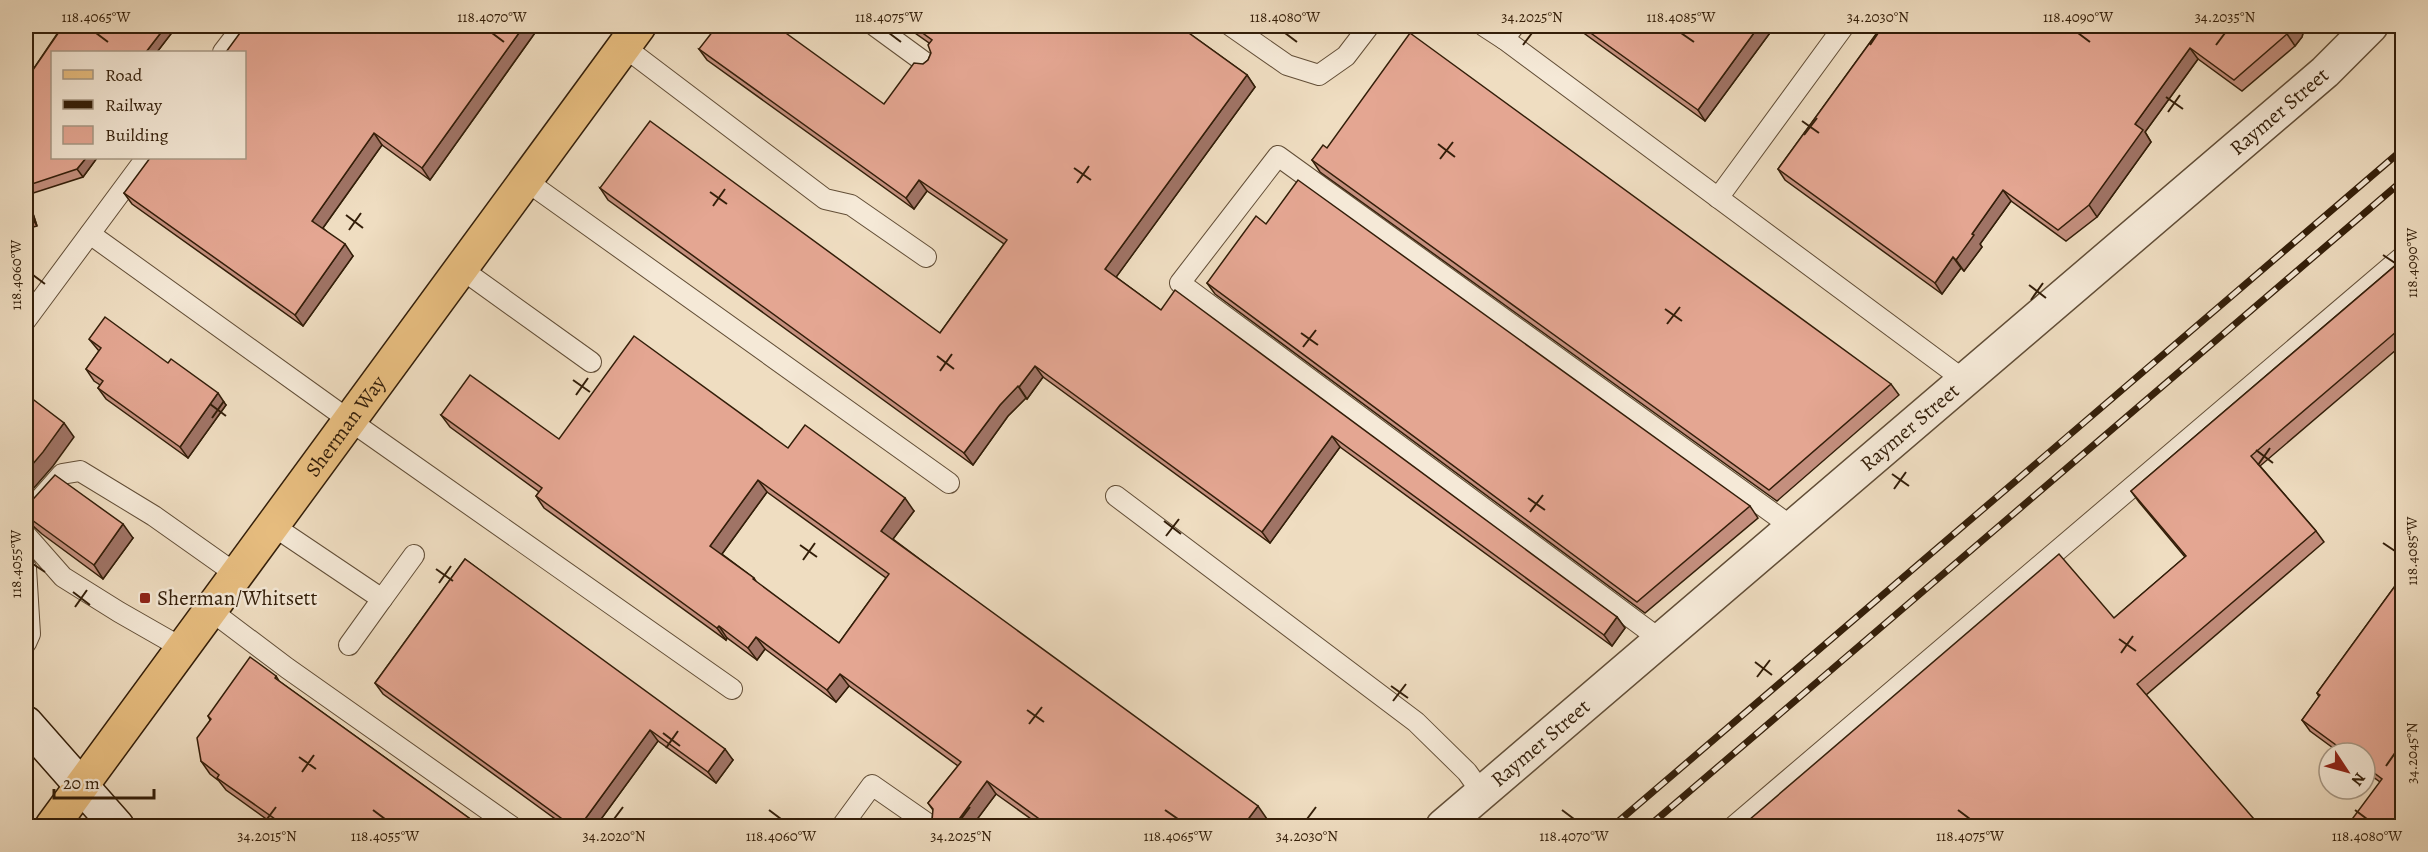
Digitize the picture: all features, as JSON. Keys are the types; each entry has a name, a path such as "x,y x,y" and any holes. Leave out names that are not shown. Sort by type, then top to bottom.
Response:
{"main road":[{"name":"Sherman Way","path":"52,826 631,35"}],"street":[{"name":"Raymer Street","path":"1443,826 2325,72 2371,26"},
{"path":"26,723 80,787 117,826"}],"lane":[{"path":"224,51 243,26"},
{"path":"874,26 927,64"},
{"path":"1231,26 1287,65 1318,75 1346,56 1369,26"},
{"path":"1484,26 1509,32 1718,198 1964,380"},
{"path":"1718,198 1844,26"},
{"path":"631,35 825,199 851,205 926,258"},
{"path":"1661,640 1180,283 1278,156 1792,527"},
{"path":"26,320 145,159"},
{"path":"525,180 950,483"},
{"path":"90,234 349,420 732,689"},
{"path":"1734,826 2403,257"},
{"path":"460,268 591,362"},
{"path":"26,515 62,474 80,471 154,516 236,574"},
{"path":"1116,496 1416,722 1467,772 1482,793"},
{"path":"272,525 382,599"},
{"path":"26,536 63,577 182,648"},
{"path":"349,645 414,555"},
{"path":"26,568 30,634 26,643"},
{"path":"210,610 287,668 511,826"},
{"path":"842,826 872,785 931,826"}],"building":[{"path":"50,26 166,26 147,51 51,51 51,159 85,159 77,169 26,186 26,80 59,32"},
{"path":"245,26 524,26 422,168 374,133 312,221 345,244 295,315 124,193 149,159 246,159 246,51 227,51"},
{"path":"717,26 776,26 884,104 914,63 923,64 931,53 928,45 932,40 913,26 1179,26 1247,75 1105,269 1161,310 1175,290 1617,617 1604,635 1332,436 1262,532 1035,366 1019,387 1000,405 964,453 600,188 650,121 940,333 1007,240 919,180 906,198 699,49"},
{"path":"1581,26 1759,26 1698,110"},
{"path":"1882,26 2294,26 2234,80 2190,48 2135,124 2143,130 2089,205 2058,230 2003,190 1956,260 1953,257 1935,283 1778,169"},
{"path":"1410,33 1891,384 1769,490 1312,160 1323,145 1327,148"},
{"path":"1298,180 1750,506 1637,602 1207,283 1256,216 1266,224"},
{"path":"26,199 32,218 26,220"},
{"path":"2403,259 2403,326 2251,456 2316,531 2137,684 2260,826 1742,826 2059,554 2114,618 2186,556 2131,491"},
{"path":"105,317 168,363 171,359 218,393 180,447 98,388 103,381 86,369 101,348 89,339"},
{"path":"634,336 788,448 805,425 905,498 881,531 1258,806 1243,826 1049,826 987,781 954,826 907,826 911,821 922,825 932,821 933,809 928,803 961,762 840,674 827,690 756,637 748,648 719,626 717,628 536,496 542,488 441,415 470,375 559,439","holes":["758,480 889,574 839,643 710,546"]},
{"path":"26,394 64,423 26,472"},
{"path":"55,475 123,524 94,565 26,514 26,507"},
{"path":"465,559 725,749 708,772 650,730 580,826 572,826 375,683"},
{"path":"2403,575 2403,826 2347,826 2366,801 2377,801 2377,786 2382,779 2377,775 2377,741 2331,741 2302,720 2320,695 2317,693"},
{"path":"250,657 276,676 275,678 480,826 285,826 217,778 219,775 201,761 197,738 211,719 208,716"}],"railway":[{"path":"1613,826 2402,150"},
{"path":"1649,826 2402,181"}],"place":[{"name":"Sherman/Whitsett","path":"145,598"}]}
